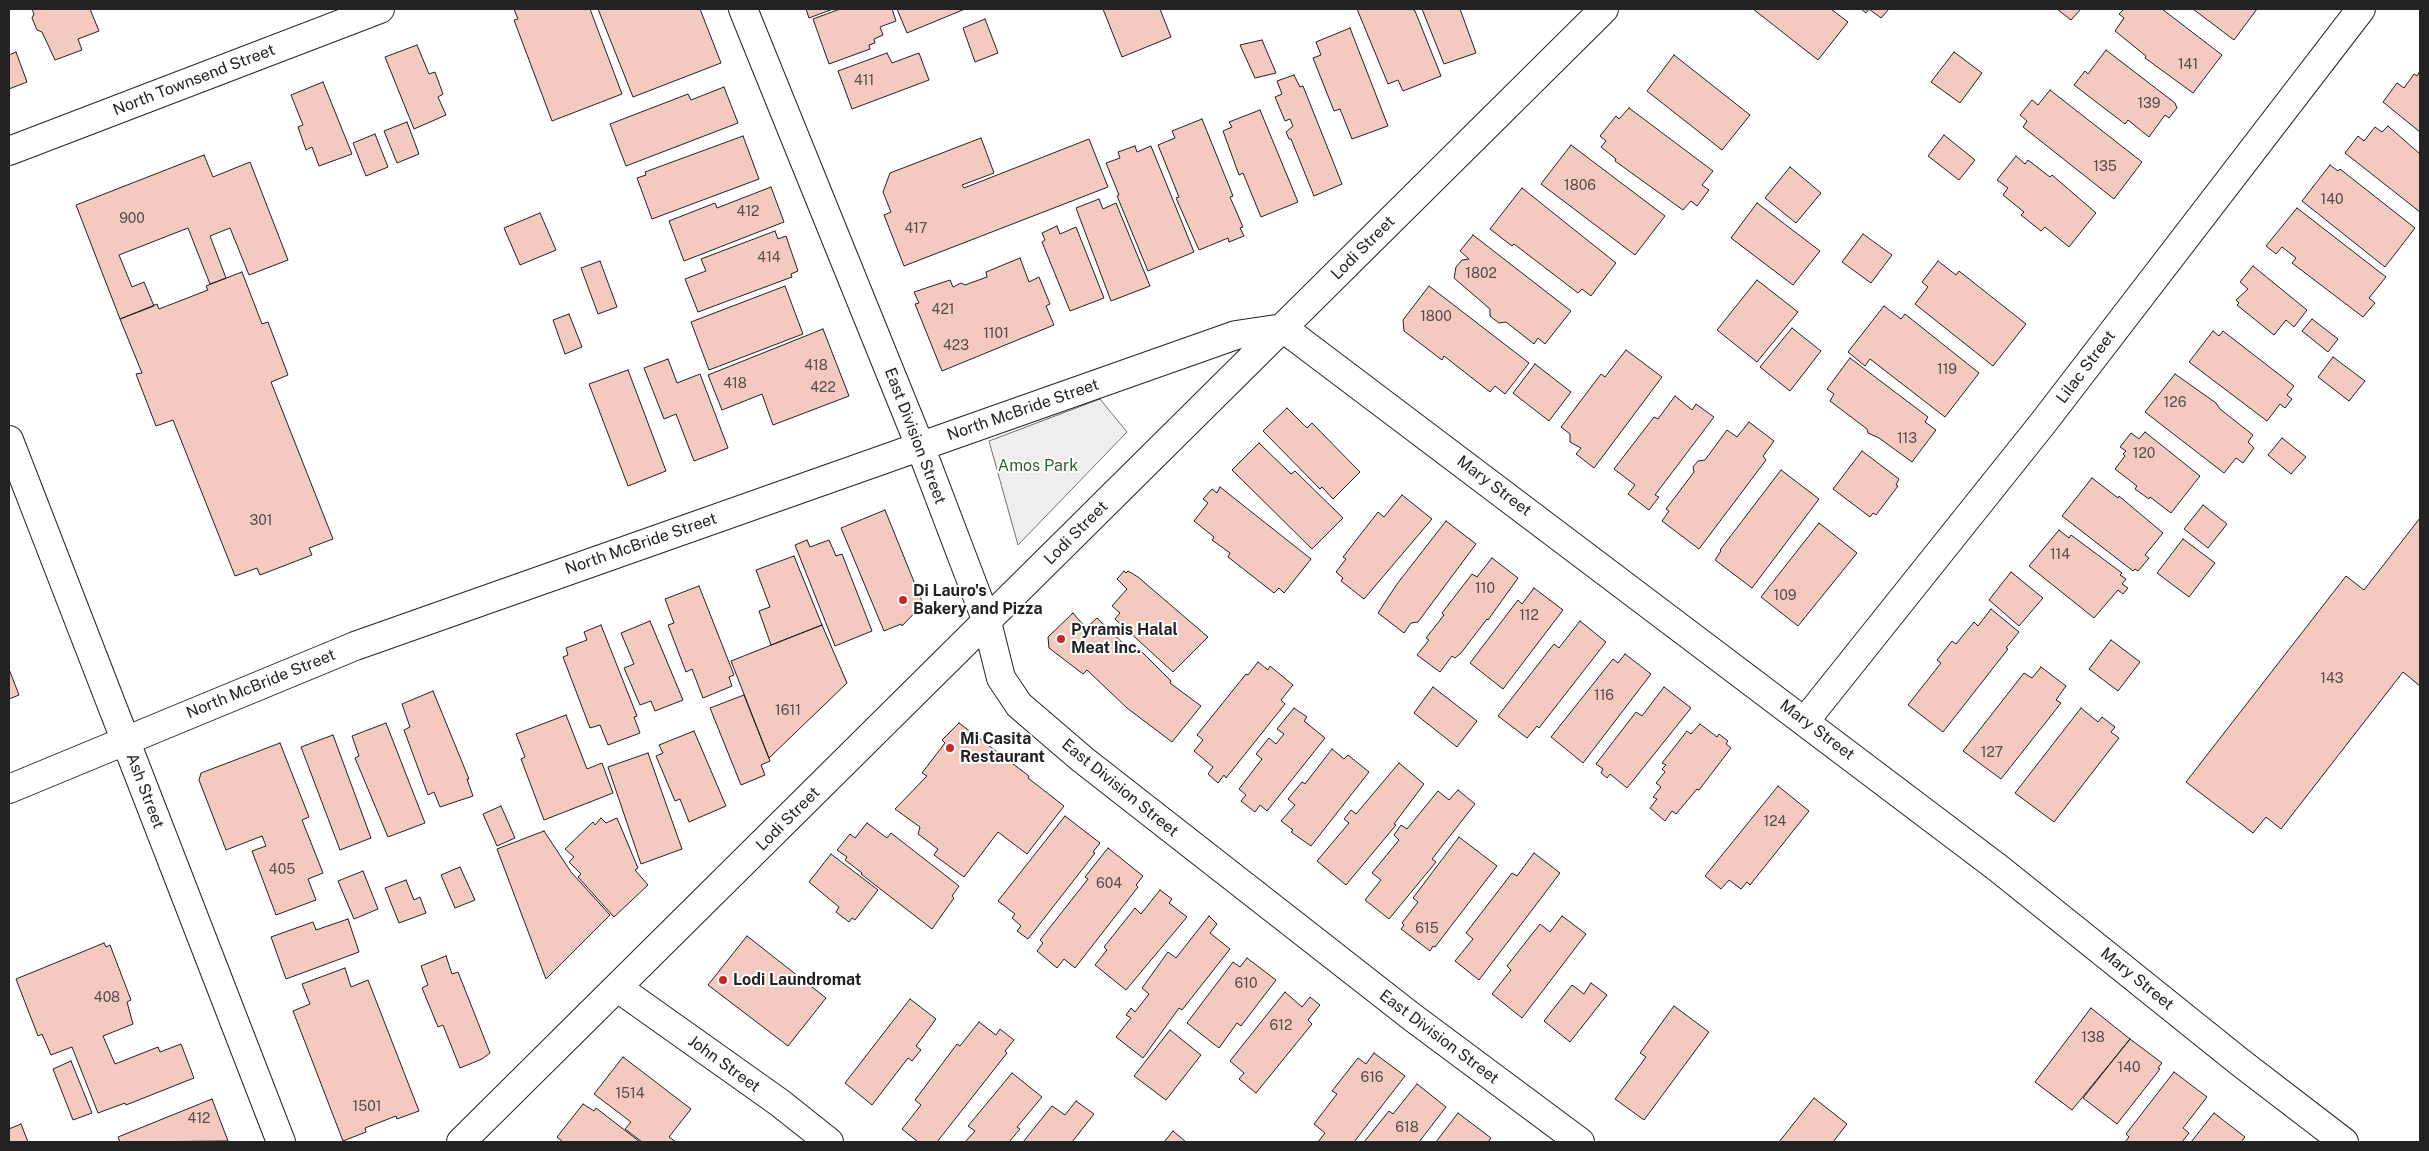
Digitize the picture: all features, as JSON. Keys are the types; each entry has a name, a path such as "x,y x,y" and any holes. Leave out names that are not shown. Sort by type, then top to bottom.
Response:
{"street":[{"name":"North Townsend Street","path":"9,151 380,9"},
{"name":"East Division Street","path":"744,9 920,446 986,622 1001,678 1018,705 1082,759 1397,1005 1580,1142"},
{"name":"Lodi Street","path":"461,1142 1604,9"},
{"name":"Lilac Street","path":"1804,721 2043,423 2361,9"},
{"name":"North McBride Street","path":"9,789 356,646 1236,335 1284,328"},
{"name":"Mary Street","path":"1284,328 1990,862 2241,1063 2344,1142"},
{"name":"Ash Street","path":"9,440 14,469 126,740 280,1142"},
{"name":"John Street","path":"618,988 780,1103 829,1142"}],"green space":[{"name":"Amos Park","path":"1100,399 1127,432 1018,545 989,441"}],"building":[{"path":"32,9 90,9 99,31 78,39 82,50 55,60 42,32 37,30 32,18 34,14"},
{"path":"514,9 590,9 622,94 552,121 514,20 518,19"},
{"path":"598,9 700,9 721,63 633,97"},
{"path":"806,9 833,9 809,18"},
{"path":"840,9 892,9 896,21 880,27 883,35 874,39 875,43 869,45 870,49 829,64 813,19"},
{"path":"897,9 965,9 907,33"},
{"path":"1103,9 1160,9 1171,37 1122,57"},
{"path":"1357,9 1412,9 1415,11 1441,76 1403,91 1398,80 1388,84"},
{"path":"1422,9 1460,9 1476,53 1444,64"},
{"path":"1753,9 1831,9 1848,22 1818,60"},
{"path":"1861,9 1869,9 1866,13"},
{"path":"1869,9 1889,9 1881,18"},
{"path":"2057,9 2081,9 2071,20"},
{"path":"2124,9 2162,9 2222,55 2193,93 2145,58 2146,56 2115,31 2124,18 2119,14"},
{"path":"2193,9 2257,9 2234,40"},
{"path":"985,19 998,53 975,62 963,28"},
{"path":"1350,28 1388,126 1352,139 1340,109 1334,111 1313,58 1321,55 1316,42"},
{"path":"1262,40 1276,73 1255,78 1240,45"},
{"path":"417,45 429,74 435,72 443,94 438,97 446,115 414,129 385,57"},
{"path":"2106,50 2175,103 2177,108 2169,118 2165,115 2149,137 2128,120 2125,124 2074,85 2085,71 2088,74"},
{"path":"16,52 27,82 9,89 9,55"},
{"path":"1954,52 1982,73 1960,103 1931,82"},
{"path":"887,53 892,63 919,53 929,80 852,109 838,71"},
{"path":"1674,55 1750,115 1722,150 1647,91"},
{"path":"2420,71 2420,132 2383,102 2397,83 2404,88 2414,74 2417,76"},
{"path":"1294,75 1300,87 1303,86 1342,184 1314,196 1291,139 1289,139 1286,132 1293,126 1290,119 1285,121 1275,97 1282,94 1277,81"},
{"path":"323,82 352,154 319,166 312,147 306,150 298,127 303,125 291,95"},
{"path":"724,87 738,123 626,166 610,124 688,94 691,100"},
{"path":"2050,90 2142,162 2114,199 2023,127 2027,121 2020,115 2032,100 2038,105"},
{"path":"1629,108 1713,171 1702,185 1709,190 1697,206 1691,201 1683,210 1615,161 1616,159 1601,147 1606,141 1600,136 1616,116 1619,119"},
{"path":"1260,110 1298,202 1261,217 1243,173 1239,175 1223,131 1232,127 1229,122"},
{"path":"1202,119 1233,196 1230,197 1243,227 1240,228 1244,236 1229,242 1228,238 1199,250 1176,198 1179,197 1158,145 1175,138 1172,131"},
{"path":"407,122 419,154 397,163 384,131"},
{"path":"2388,126 2420,154 2420,212 2345,153 2358,136 2364,141 2375,127 2382,132"},
{"path":"375,134 388,167 366,176 353,143"},
{"path":"1944,135 1975,160 1959,180 1928,156"},
{"path":"743,136 759,179 652,219 637,178 646,175 645,172"},
{"path":"981,138 994,173 962,185 964,188 1089,139 1108,187 904,266 884,215 891,212 883,192 890,173"},
{"path":"1571,145 1665,216 1635,255 1541,184"},
{"path":"1135,146 1137,152 1151,146 1194,252 1148,271 1117,196 1119,195 1106,163 1120,158 1118,152"},
{"path":"204,155 213,177 250,162 288,260 249,275 230,228 210,236 226,278 210,284 188,228 119,255 132,287 144,282 154,306 120,319 76,205"},
{"path":"2016,156 2025,164 2028,160 2050,177 2052,175 2096,213 2069,247 2045,227 2041,231 2021,215 2024,212 2003,195 2008,188 1997,180"},
{"path":"2330,165 2338,171 2340,169 2415,228 2385,267 2302,201"},
{"path":"1790,167 1821,193 1796,223 1765,198"},
{"path":"771,187 784,222 684,261 669,221 715,203 717,208"},
{"path":"1522,188 1616,263 1591,296 1582,289 1578,293 1514,244 1512,246 1490,229"},
{"path":"1099,199 1103,209 1116,203 1150,286 1111,301 1076,208"},
{"path":"1757,203 1820,251 1793,285 1731,238"},
{"path":"2297,208 2386,277 2369,298 2375,303 2363,317 2292,263 2296,258 2282,247 2276,254 2266,246"},
{"path":"540,213 556,250 520,265 504,228"},
{"path":"1057,226 1060,234 1076,227 1104,298 1070,311 1042,242 1045,240 1042,233"},
{"path":"775,231 778,239 786,236 798,271 791,274 792,277 698,312 685,279 706,271 701,259"},
{"path":"1863,234 1892,255 1871,283 1842,262"},
{"path":"1473,235 1571,311 1545,344 1538,338 1534,344 1506,322 1499,323 1490,316 1490,309 1454,278 1456,267 1462,260 1469,259 1460,251"},
{"path":"1020,258 1029,282 1039,277 1050,304 1046,306 1054,325 942,371 915,304 919,303 914,292 950,280 953,287 961,283 965,285 987,277 986,272"},
{"path":"600,261 617,307 598,314 581,268"},
{"path":"1938,261 1956,275 1959,271 2026,324 1993,366 1915,304 1928,287 1922,282"},
{"path":"2253,266 2307,310 2294,327 2286,320 2274,335 2237,305 2239,303 2236,300 2248,289 2240,282"},
{"path":"242,272 262,324 268,322 288,375 271,382 333,539 309,548 312,555 260,575 257,568 235,576 173,420 156,426 136,374 142,373 120,319 157,304 159,309 208,290 206,286"},
{"path":"1757,280 1798,312 1757,362 1717,330"},
{"path":"785,286 803,334 709,370 691,322"},
{"path":"1429,286 1529,363 1505,394 1495,386 1490,392 1444,356 1442,360 1404,331 1403,320"},
{"path":"1884,306 1901,319 1905,314 1979,373 1945,417 1870,359 1865,366 1848,352"},
{"path":"569,314 582,347 565,354 553,320"},
{"path":"2312,319 2338,339 2328,352 2302,331"},
{"path":"1792,328 1821,351 1790,391 1760,367"},
{"path":"823,329 849,396 773,425 762,394 722,410 708,375"},
{"path":"2213,331 2219,336 2223,331 2294,386 2287,395 2292,399 2285,408 2280,404 2267,421 2189,362"},
{"path":"1626,350 1662,377 1594,468 1576,454 1581,448 1570,442 1570,434 1561,427 1601,374 1605,377"},
{"path":"2333,357 2365,381 2349,401 2318,377"},
{"path":"1850,358 1928,417 1925,422 1936,430 1912,462 1879,438 1868,433 1867,429 1830,401 1834,394 1827,389"},
{"path":"668,359 677,383 700,374 728,448 694,461 676,414 664,419 644,368"},
{"path":"1535,364 1571,392 1549,421 1513,393"},
{"path":"628,370 666,471 628,486 589,384"},
{"path":"2175,374 2216,403 2220,409 2253,435 2248,442 2254,448 2243,463 2236,458 2224,473 2145,412"},
{"path":"1675,396 1692,410 1696,404 1714,417 1655,495 1659,497 1649,510 1628,494 1635,485 1614,469 1654,417 1658,419"},
{"path":"1287,408 1307,428 1312,423 1360,472 1333,499 1322,487 1320,489 1263,431"},
{"path":"1749,422 1774,441 1763,456 1766,460 1699,549 1662,521 1669,511 1666,509 1694,472 1693,467 1698,461 1705,460 1727,430 1737,437"},
{"path":"2145,432 2200,476 2171,513 2150,497 2149,499 2135,489 2137,486 2115,469 2125,456 2123,454 2126,451 2120,447 2131,433 2139,439"},
{"path":"2282,438 2306,457 2291,474 2268,455"},
{"path":"1259,443 1291,474 1295,471 1343,518 1312,549 1232,470"},
{"path":"1862,451 1899,479 1896,485 1898,486 1876,515 1873,513 1870,517 1833,489"},
{"path":"1781,470 1819,499 1752,588 1715,560 1720,550"},
{"path":"2092,478 2118,498 2119,496 2163,533 2145,555 2149,558 2138,571 2135,569 2133,571 2062,516"},
{"path":"1220,487 1311,559 1284,593 1279,588 1274,593 1228,557 1230,553 1212,540 1214,537 1194,521 1208,503 1203,499 1212,489 1217,493"},
{"path":"1402,495 1432,519 1364,599 1341,581 1343,578 1336,572 1346,559 1343,557 1378,512 1384,517"},
{"path":"2203,505 2227,524 2208,548 2184,529"},
{"path":"885,510 923,604 902,626 901,624 884,631 841,528"},
{"path":"2420,518 2420,686 2403,672 2281,829 2266,817 2253,833 2186,782 2346,576 2364,590"},
{"path":"1446,521 1476,544 1418,622 1411,623 1404,633 1378,613 1397,584"},
{"path":"1819,523 1857,553 1798,626 1761,597"},
{"path":"2059,530 2069,538 2071,535 2122,573 2120,575 2126,579 2122,584 2128,588 2123,594 2118,590 2094,618 2029,566"},
{"path":"2183,539 2215,563 2189,597 2157,573"},
{"path":"807,540 810,547 829,540 836,556 842,554 872,631 835,646 795,545"},
{"path":"794,556 822,625 771,645 759,611 770,607 756,570"},
{"path":"1492,558 1518,578 1488,620 1461,653 1455,658 1452,656 1440,672 1417,655 1429,640 1426,638 1444,615 1442,613 1472,574 1477,577"},
{"path":"1124,571 1126,573 1128,571 1138,577 1208,637 1173,672 1115,619 1120,613 1112,606 1127,589 1117,579"},
{"path":"2011,572 2043,598 2019,626 1989,600"},
{"path":"699,586 734,675 729,677 732,686 703,698 692,669 686,672 668,625 674,623 665,599"},
{"path":"1534,588 1563,610 1503,689 1470,663 1518,600 1522,604"},
{"path":"1991,609 2019,632 2006,648 2008,649 1943,732 1908,705 1941,663 1937,660 1952,641 1956,644 1974,622 1978,626"},
{"path":"1073,613 1086,628 1097,618 1133,653 1138,648 1171,681 1170,683 1201,706 1172,742 1127,708 1087,670 1083,674 1049,648 1048,637"},
{"path":"650,621 683,700 655,711 651,701 640,705 624,668 634,664 621,633"},
{"path":"1580,621 1606,642 1539,728 1537,726 1527,738 1498,716 1554,644 1559,648"},
{"path":"601,625 637,716 634,717 640,733 608,745 600,725 590,728 563,657 568,655 566,648 587,640 584,632"},
{"path":"822,625 847,683 769,758 731,661"},
{"path":"2111,640 2140,662 2118,691 2089,669"},
{"path":"1625,654 1651,674 1583,763 1551,737 1613,659 1618,663"},
{"path":"1258,662 1268,670 1270,666 1293,685 1281,700 1285,704 1226,778 1224,775 1218,783 1208,774 1213,767 1194,751 1203,740 1197,735 1246,674 1248,675"},
{"path":"2041,667 2066,686 2056,700 2061,703 2001,779 1963,751 2024,673 2032,678"},
{"path":"9,669 19,695 9,699"},
{"path":"1433,687 1477,721 1457,747 1414,713"},
{"path":"1664,687 1691,708 1627,788 1610,774 1607,778 1601,773 1603,769 1596,764 1636,712 1642,716"},
{"path":"433,691 469,779 467,779 473,796 440,807 434,792 428,795 404,730 410,727 402,704"},
{"path":"744,695 770,761 761,765 765,775 741,785 710,708"},
{"path":"1294,708 1307,717 1304,721 1325,738 1267,811 1260,805 1255,812 1241,801 1246,795 1239,789 1262,759 1256,754 1269,738 1276,744 1284,734 1277,729"},
{"path":"2081,708 2098,722 2102,717 2115,727 2111,732 2119,738 2054,822 2015,793"},
{"path":"566,715 587,769 602,763 613,793 544,820 521,759 525,757 516,734"},
{"path":"386,723 425,823 388,837 355,758 359,756 352,736"},
{"path":"959,723 1029,776 1028,778 1064,806 1027,854 998,832 964,877 934,855 938,849 918,834 920,827 895,809 927,776 922,773 945,743 942,740"},
{"path":"1700,724 1717,737 1719,734 1728,741 1726,744 1731,748 1699,790 1697,789 1676,814 1672,811 1665,821 1650,808 1657,799 1653,797 1661,787 1656,783 1665,772 1662,769 1666,765 1662,763 1687,731 1691,734"},
{"path":"694,731 726,806 689,822 680,799 675,801 656,756 663,753 659,745"},
{"path":"333,735 371,838 340,850 301,747"},
{"path":"280,743 309,817 302,820 323,873 308,879 316,900 276,915 252,851 266,846 262,836 226,850 199,780 201,773"},
{"path":"1332,749 1344,759 1348,755 1369,772 1311,846 1291,832 1293,830 1281,821 1295,805 1288,799 1302,782 1305,784"},
{"path":"648,753 682,849 641,864 608,767"},
{"path":"1399,763 1424,784 1394,824 1396,825 1346,885 1317,861 1349,823 1344,819 1351,810 1356,814"},
{"path":"1778,786 1809,811 1750,885 1747,882 1741,889 1729,880 1721,889 1705,876"},
{"path":"1458,790 1475,804 1432,859 1436,862 1389,919 1365,900 1381,880 1372,873 1399,840 1394,835 1401,825 1407,829 1438,791 1449,800"},
{"path":"501,806 515,838 497,846 483,814"},
{"path":"1065,816 1100,843 1093,852 1095,853 1028,939 1017,931 1021,926 1012,918 1015,914 998,901"},
{"path":"601,818 606,823 617,818 638,868 635,870 648,885 614,917 578,877 581,874 569,862 574,857 565,849 593,822 595,825"},
{"path":"867,823 887,838 891,833 959,886 952,896 954,898 932,929 861,874 845,860 847,857 837,850 850,834 855,838"},
{"path":"544,831 571,872 610,915 546,979 497,849"},
{"path":"1459,837 1497,866 1430,951 1401,929 1404,925 1402,923 1418,902 1413,898"},
{"path":"1108,848 1143,876 1136,885 1138,887 1075,968 1064,959 1057,968 1037,951 1043,943 1040,940 1088,879 1085,877"},
{"path":"1534,853 1560,873 1479,980 1455,961 1473,939 1466,933 1512,873 1517,876"},
{"path":"831,854 878,890 855,920 852,918 849,922 836,912 839,907 809,882"},
{"path":"460,867 475,900 455,908 441,875"},
{"path":"363,871 378,909 354,919 338,881"},
{"path":"406,880 414,900 420,897 426,913 399,923 385,888"},
{"path":"1160,890 1172,899 1169,903 1187,917 1126,990 1095,965 1107,950 1104,947 1135,908 1141,914"},
{"path":"1209,916 1217,924 1210,933 1230,949 1182,1010 1179,1008 1143,1058 1116,1037 1131,1018 1126,1015 1131,1008 1135,1012 1149,994 1142,988 1168,952 1176,958"},
{"path":"1562,916 1586,934 1522,1018 1492,994 1511,970 1507,966 1540,924 1550,932"},
{"path":"348,919 359,952 286,979 271,937 313,922 316,930"},
{"path":"747,936 826,998 788,1046 708,985"},
{"path":"104,943 106,947 110,945 131,1000 127,1002 133,1024 103,1036 115,1064 158,1047 160,1052 181,1044 194,1078 126,1105 125,1103 98,1113 72,1047 51,1055 42,1034 38,1036 16,979"},
{"path":"446,956 452,974 458,972 490,1053 482,1059 460,1068 443,1025 438,1027 422,988 428,985 421,966"},
{"path":"1247,958 1276,980 1241,1026 1237,1023 1219,1048 1187,1023 1233,962 1240,967"},
{"path":"345,968 351,987 368,980 419,1111 397,1119 396,1116 365,1128 366,1132 343,1141 293,1011 310,1004 302,984"},
{"path":"1591,983 1607,995 1570,1042 1544,1021 1572,985 1584,994"},
{"path":"1285,992 1302,1007 1310,997 1320,1005 1308,1020 1312,1024 1256,1093 1239,1079 1244,1073 1230,1061"},
{"path":"910,999 936,1019 916,1046 921,1050 912,1061 908,1058 872,1105 845,1083"},
{"path":"1674,1006 1709,1032 1644,1120 1615,1099 1646,1057 1640,1053"},
{"path":"2091,1008 2130,1039 2072,1110 2035,1082"},
{"path":"979,1022 996,1035 1000,1029 1014,1040 1005,1051 1007,1053 937,1142 918,1142 902,1129 921,1105 915,1100 957,1044 960,1046"},
{"path":"1170,1030 1201,1055 1166,1100 1134,1076"},
{"path":"2130,1039 2162,1063 2158,1068 2160,1069 2117,1124 2083,1098"},
{"path":"1374,1053 1405,1076 1354,1142 1318,1142 1325,1133 1314,1124 1337,1094 1332,1091 1358,1058 1366,1064"},
{"path":"623,1057 691,1109 669,1137 676,1142 642,1142 625,1129 631,1122 594,1094"},
{"path":"71,1061 92,1113 73,1120 53,1069"},
{"path":"2174,1072 2207,1097 2183,1128 2189,1133 2182,1142 2125,1142 2129,1137 2126,1134"},
{"path":"1012,1073 1042,1097 1017,1127 1020,1129 1009,1142 965,1142 975,1131 968,1126"},
{"path":"1417,1084 1446,1107 1419,1142 1364,1142 1389,1111 1393,1114"},
{"path":"1814,1098 1847,1124 1833,1142 1779,1142"},
{"path":"212,1099 228,1141 120,1142 118,1137"},
{"path":"1076,1101 1094,1114 1072,1142 1023,1142 1052,1106 1065,1115"},
{"path":"583,1104 594,1111 596,1108 640,1142 563,1142 557,1137"},
{"path":"1458,1113 1491,1138 1488,1142 1436,1142"},
{"path":"2214,1113 2245,1137 2241,1142 2191,1142"},
{"path":"21,1124 28,1142 9,1142 9,1129"},
{"path":"1173,1131 1186,1142 1164,1142"}],"place":[{"name":"Di Lauro's Bakery and Pizza","path":"903,600"},
{"name":"Pyramis Halal Meat Inc.","path":"1061,639"},
{"name":"Mi Casita Restaurant","path":"950,748"},
{"name":"Lodi Laundromat","path":"723,980"}]}
